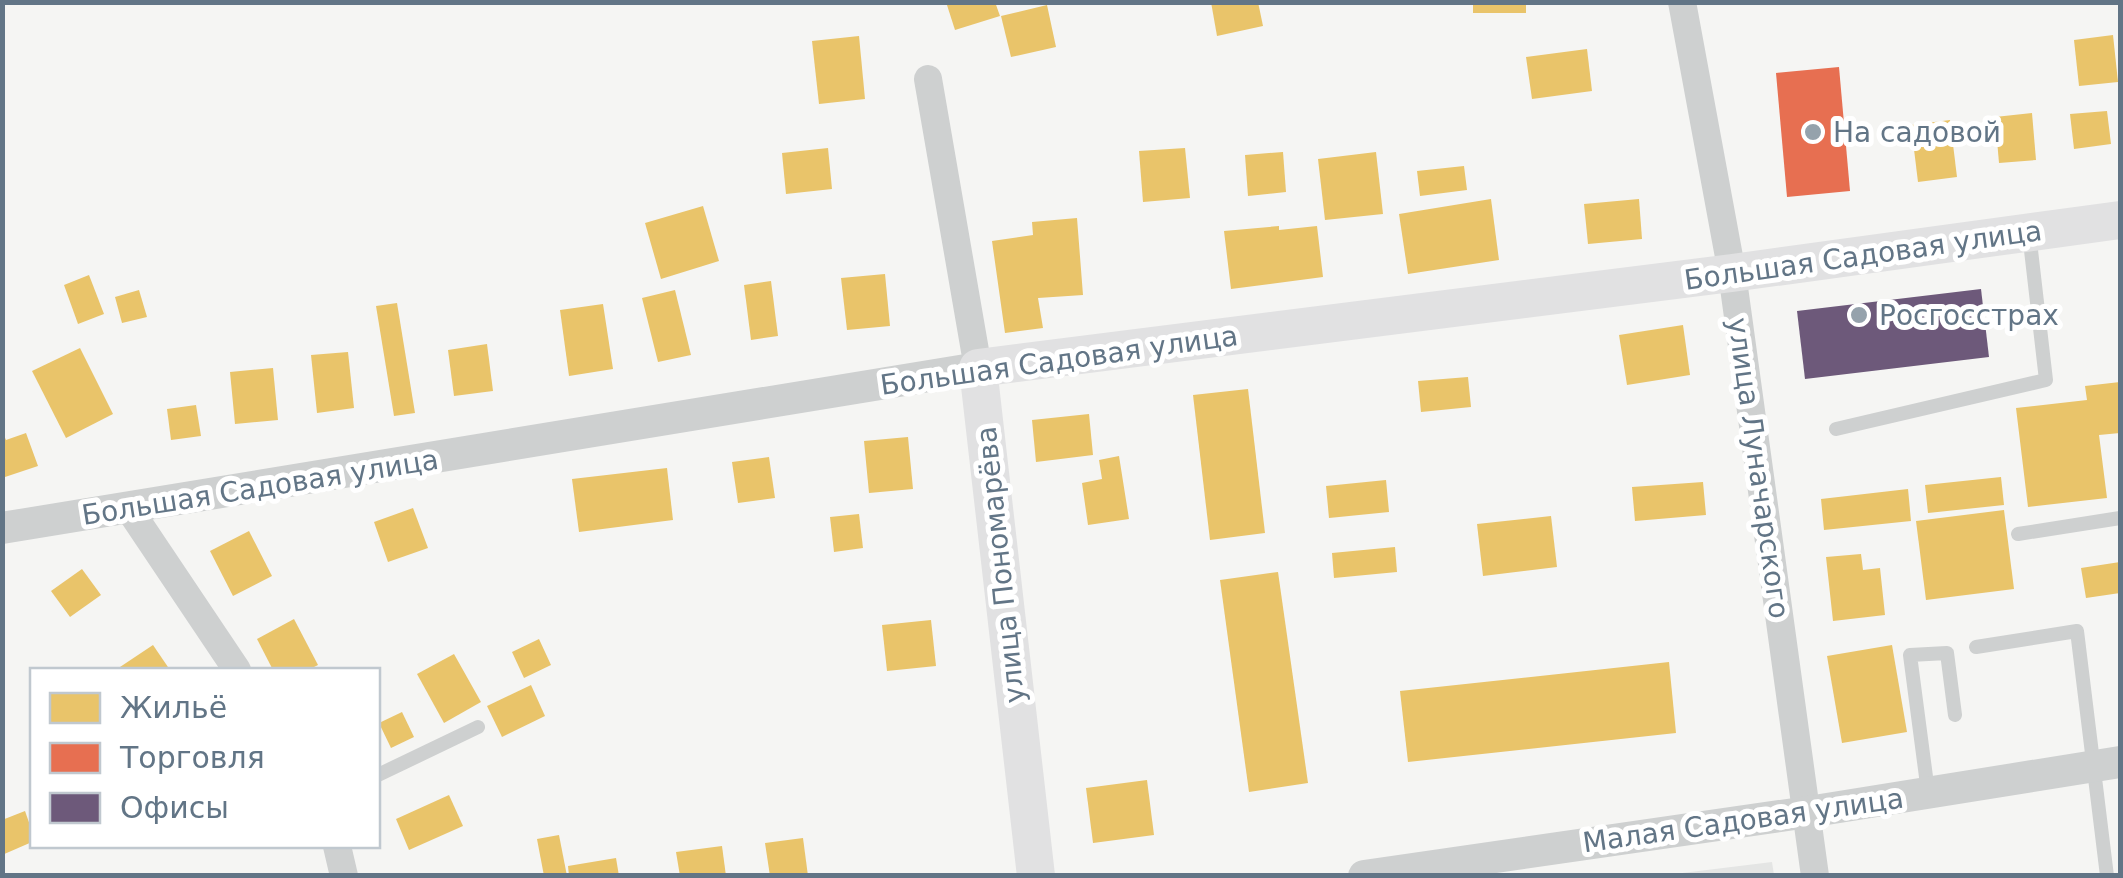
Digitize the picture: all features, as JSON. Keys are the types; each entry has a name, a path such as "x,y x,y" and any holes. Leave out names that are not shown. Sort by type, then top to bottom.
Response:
{"main road":[{"name":"Большая Садовая улица","path":"978,368 2120,220"},
{"name":"улица Пономарёва","path":"978,368 1036,876"}],"street":[{"name":"улица Луначарского","path":"1682,2 1732,273 1815,876"},
{"name":"улица Пономарёва","path":"928,78 978,368"},
{"name":"Большая Садовая улица","path":"2,528 978,368"},
{"path":"128,509 236,668"},
{"name":"Малая Садовая улица","path":"1364,876 1474,868 2106,764"},
{"path":"337,848 344,876"}],"lane":[{"path":"1836,429 2046,380 2028,232"},
{"path":"2018,534 2120,518"},
{"path":"1976,647 2077,631 2106,764 2107,876"},
{"path":"1928,793 1910,655 1947,653 1955,714"},
{"path":"380,775 478,727"}],"shaded area":[{"path":"1772,862 1774,875 1666,875"}],"building: Жильё":[{"path":"946,2 995,2 1000,16 955,30"},
{"path":"1211,2 1258,2 1263,26 1217,36"},
{"path":"1473,2 1526,2 1526,13 1473,13"},
{"path":"1047,5 1056,47 1011,57 1001,16"},
{"path":"2113,35 2118,82 2079,86 2074,40"},
{"path":"859,36 865,99 819,104 812,41"},
{"path":"1587,49 1592,91 1532,99 1526,57"},
{"path":"2107,111 2111,144 2074,149 2070,114"},
{"path":"2032,113 2036,160 1999,163 1995,117"},
{"path":"1950,120 1957,177 1918,182 1911,125"},
{"path":"828,148 832,189 786,194 782,153"},
{"path":"1185,148 1190,198 1143,202 1139,151"},
{"path":"1283,152 1286,192 1248,196 1245,155"},
{"path":"1376,152 1383,214 1325,220 1318,159"},
{"path":"1464,166 1467,190 1420,196 1417,171"},
{"path":"1491,199 1499,260 1408,274 1399,214"},
{"path":"1639,199 1642,239 1588,244 1584,204"},
{"path":"703,206 719,261 661,279 645,223"},
{"path":"1077,218 1083,295 1038,298 1043,328 1005,333 992,241 1033,235 1032,222"},
{"path":"1279,226 1279,230 1317,226 1323,277 1231,289 1224,231"},
{"path":"885,274 890,326 847,330 841,278"},
{"path":"89,275 104,314 78,324 64,285"},
{"path":"771,281 778,336 751,340 744,285"},
{"path":"139,290 147,317 122,323 115,297"},
{"path":"675,290 691,355 658,362 642,298"},
{"path":"397,303 415,413 394,416 376,306"},
{"path":"603,304 613,369 569,376 560,310"},
{"path":"1683,325 1690,375 1627,385 1619,335"},
{"path":"487,344 493,391 454,396 448,350"},
{"path":"80,348 113,414 66,438 32,371"},
{"path":"348,352 354,408 317,413 311,355"},
{"path":"273,368 278,420 235,424 230,372"},
{"path":"1468,377 1471,407 1421,412 1418,381"},
{"path":"2120,382 2120,433 2099,435 2107,498 2028,507 2016,408 2087,400 2085,386"},
{"path":"1248,389 1265,533 1210,540 1193,395"},
{"path":"196,405 201,436 171,440 167,409"},
{"path":"1089,414 1093,455 1036,462 1032,420"},
{"path":"2,431 6,440 26,433 38,466 2,478"},
{"path":"908,437 913,489 869,493 864,441"},
{"path":"1119,456 1129,519 1088,525 1082,483 1102,479 1099,460"},
{"path":"769,457 775,498 738,503 732,462"},
{"path":"667,468 673,520 579,532 572,479"},
{"path":"2001,477 2004,505 1928,513 1925,485"},
{"path":"1386,480 1389,512 1329,518 1326,486"},
{"path":"1703,482 1706,515 1635,521 1632,487"},
{"path":"1908,489 1911,521 1824,530 1821,499"},
{"path":"413,508 428,548 388,562 374,522"},
{"path":"2004,510 2014,589 1926,600 1916,521"},
{"path":"859,514 863,548 834,552 830,517"},
{"path":"1551,516 1557,567 1483,576 1477,524"},
{"path":"249,531 272,576 233,596 210,551"},
{"path":"1395,547 1397,572 1334,578 1332,553"},
{"path":"1861,554 1863,570 1880,568 1885,615 1833,621 1826,557"},
{"path":"2120,562 2120,593 2086,598 2081,568"},
{"path":"82,569 101,595 70,617 51,591"},
{"path":"1278,572 1308,783 1249,792 1220,580"},
{"path":"294,619 318,665 272,668 257,639"},
{"path":"931,620 936,666 887,671 882,625"},
{"path":"539,639 551,665 524,678 512,652"},
{"path":"153,645 169,668 121,668"},
{"path":"1892,645 1907,732 1842,743 1827,656"},
{"path":"454,654 481,702 444,723 417,674"},
{"path":"1669,662 1676,733 1408,762 1400,691"},
{"path":"531,685 545,716 502,737 487,706"},
{"path":"402,712 414,737 391,748 380,723"},
{"path":"1147,780 1154,835 1093,843 1086,788"},
{"path":"449,795 463,826 409,850 396,819"},
{"path":"25,811 30,843 2,855 2,820"},
{"path":"559,835 567,876 544,876 537,839"},
{"path":"803,838 808,876 770,876 765,843"},
{"path":"722,846 726,876 680,876 676,852"},
{"path":"616,858 619,876 569,876 568,866"}],"building: Торговля":[{"name":"На садовой","path":"1839,67 1850,191 1787,197 1776,73"}],"building: Офисы":[{"path":"1981,289 1989,357 1805,379 1797,311"}],"place":[{"name":"На садовой","path":"1813,132"},
{"name":"Росгосстрах","path":"1859,315"}]}
